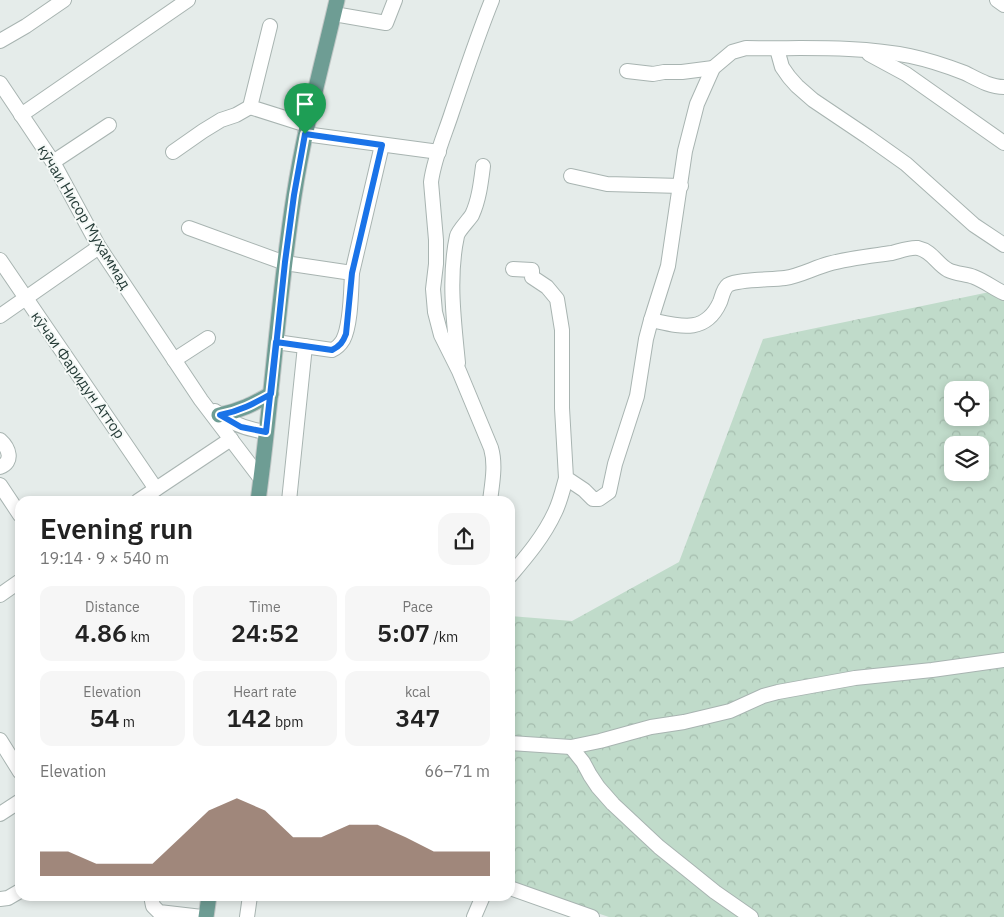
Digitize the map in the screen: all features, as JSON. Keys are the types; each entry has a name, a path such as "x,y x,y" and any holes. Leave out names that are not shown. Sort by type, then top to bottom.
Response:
{"main road":[{"path":"259,496 294,195 306,130 336,7"},
{"path":"220,415 244,409 271,394"},
{"path":"206,917 208,901"}],"street":[{"path":"0,41 64,0"},
{"path":"21,115 188,0"},
{"path":"336,7 386,23 395,0"},
{"path":"490,496 493,456 459,371 441,336 435,312 433,289 436,240 432,174 480,29 492,0"},
{"path":"997,0 1004,5"},
{"path":"173,152 221,120 236,115 250,107 270,26"},
{"path":"566,478 584,490 593,499 599,499 609,492 615,464 637,396 646,340 668,266 685,151 697,104 713,68 732,52 746,48 860,50 924,59 941,64 988,84 1004,87"},
{"path":"777,49 782,67 789,77 813,100 906,164 974,224 1004,245"},
{"path":"860,50 906,74 1004,143"},
{"path":"627,71 653,74 713,68"},
{"name":"кӯчаи Нисор Муҳаммад","path":"0,83 53,162 99,247 201,400 261,479"},
{"path":"250,107 306,130 382,145 439,152"},
{"path":"53,162 108,124"},
{"path":"276,342 332,350 343,341 348,326 352,273 382,145"},
{"path":"459,371 452,292 454,259 457,234 465,226 472,213 478,194 483,166"},
{"path":"571,176 607,184 681,186"},
{"path":"188,228 285,262 352,273"},
{"path":"0,316 99,247"},
{"path":"651,320 682,327 694,326 702,322 714,311 720,302 724,290 727,286 735,283 786,278 828,264 898,252 910,248 917,248 930,253 949,271 974,276 1004,293"},
{"name":"кӯчаи Фаридун Аттор","path":"0,260 156,488"},
{"path":"513,269 532,270 532,277 547,287 557,299 562,330 562,408 566,478 556,510 547,528 515,570"},
{"path":"174,360 208,338"},
{"path":"290,496 305,346"},
{"name":"кӯчаи Нисор Муҳаммад","path":"201,400 220,415 241,427 266,432"},
{"path":"145,496 231,439"},
{"path":"0,440 4,443 9,453 9,460 0,468"},
{"path":"0,485 15,508"},
{"path":"0,594 15,584"},
{"path":"515,743 571,747 651,727 684,722 730,711 763,696 778,692 855,678 1004,660"},
{"path":"0,740 15,764"},
{"path":"571,747 583,762 598,787 613,804 689,872 751,917"},
{"path":"0,814 15,804"},
{"path":"515,890 592,917"},
{"path":"0,899 8,898 15,894"},
{"path":"152,901 153,906 159,912 202,917"},
{"path":"247,917 249,901"},
{"path":"474,917 481,901"}],"green space":[{"path":"1004,289 1004,917 609,917 515,886 515,616 572,621 679,562 763,339"}],"route":[{"path":"305,134 285,262 271,394 244,409 220,415 232,423 252,430 266,432 271,394 276,342 332,350 343,341 348,326 352,273 382,145 305,134"}]}
